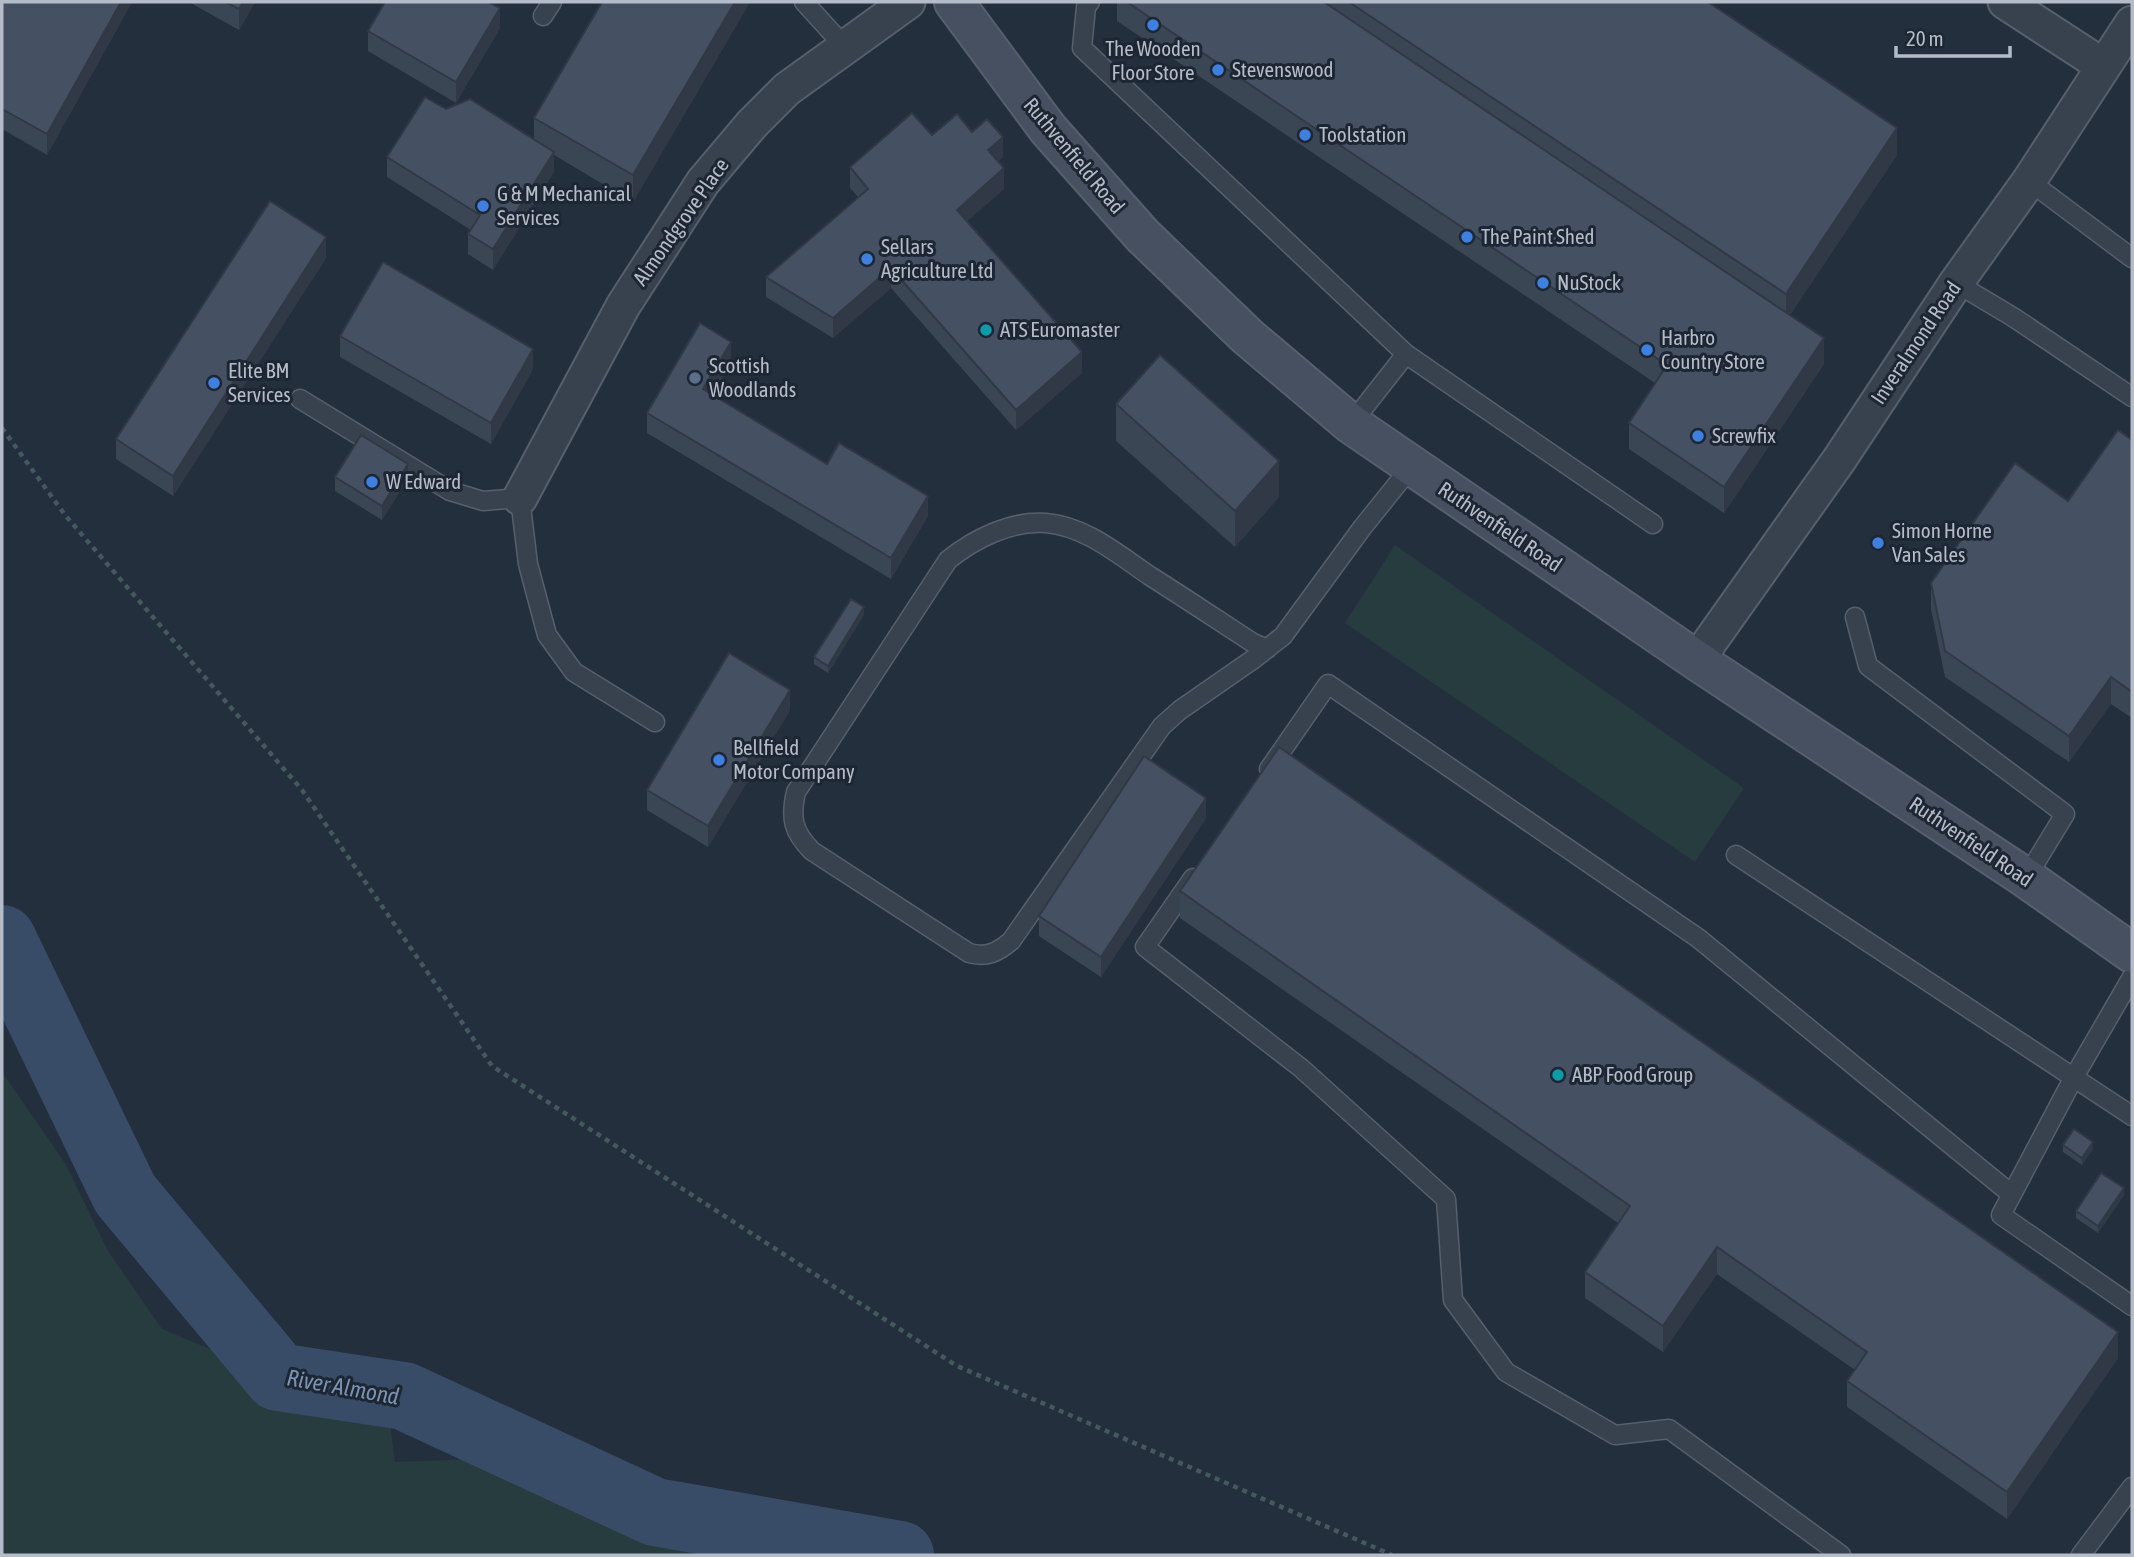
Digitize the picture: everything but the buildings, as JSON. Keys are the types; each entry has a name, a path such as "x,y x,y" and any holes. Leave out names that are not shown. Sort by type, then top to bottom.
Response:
{"street":[{"name":"Almondgrove Place","path":"520,498 623,306 703,182 752,124 787,89 908,2"},
{"name":"Ruthvenfield Road","path":"954,2 1048,130 1143,236 1248,337 1351,424 1699,662 2026,878 2132,953"},
{"path":"2005,2 2088,56 2101,68"},
{"name":"Inveralmond Road","path":"1699,662 1709,643 1839,460 1956,283 2029,181 2132,23"}],"lane":[{"path":"804,2 845,47"},
{"path":"1090,2 1086,7 1082,48 1406,354 1653,524"},
{"path":"2029,181 2132,258"},
{"path":"1956,283 2013,317 2132,397"},
{"path":"1351,424 1406,354"},
{"path":"300,399 450,491 483,501 520,498 528,564 547,635 574,672 655,722"},
{"path":"1267,649 1253,643 1096,541 1066,526 1044,523 995,532 965,547 948,560 796,792 792,821 796,832 812,851 969,953 989,955 999,951 1011,941 1162,726 1180,710 1267,649 1283,636 1362,528 1411,467"},
{"path":"1855,617 1868,666 2065,814 2026,878"},
{"path":"1256,787 1328,684 1698,938 2010,1193"},
{"path":"1736,855 2132,1116"},
{"path":"1201,867 1145,947 1301,1068 1446,1199 1453,1300 1506,1372 1615,1435 1669,1429 1840,1555"},
{"path":"2132,977 2074,1077 2000,1215 2132,1306"},
{"path":"2081,1555 2132,1487"}],"path":[{"path":"2,428 65,515 302,790 492,1066 957,1366 1392,1555"}],"green space":[{"path":"1395,545 1744,788 1695,862 1345,623"},
{"path":"2,1072 65,1163 108,1251 162,1329 278,1377 389,1414 395,1462 500,1458 699,1555 2,1555"}],"waterway":[{"name":"River Almond","path":"2,939 125,1194 278,1377 404,1396 655,1512 900,1555"}],"place":[{"name":"The Wooden Floor Store","path":"1153,25"},
{"name":"Stevenswood","path":"1218,70"},
{"name":"Toolstation","path":"1305,135"},
{"name":"G & M Mechanical Services","path":"483,206"},
{"name":"The Paint Shed","path":"1467,237"},
{"name":"Sellars Agriculture Ltd","path":"867,259"},
{"name":"NuStock","path":"1543,283"},
{"name":"ATS Euromaster","path":"986,330"},
{"name":"Harbro Country Store","path":"1647,350"},
{"name":"Scottish Woodlands","path":"695,378"},
{"name":"Elite BM Services","path":"214,383"},
{"name":"Screwfix","path":"1698,436"},
{"name":"W Edward","path":"372,482"},
{"name":"Simon Horne Van Sales","path":"1878,543"},
{"name":"Bellfield Motor Company","path":"719,760"},
{"name":"ABP Food Group","path":"1558,1075"}]}
